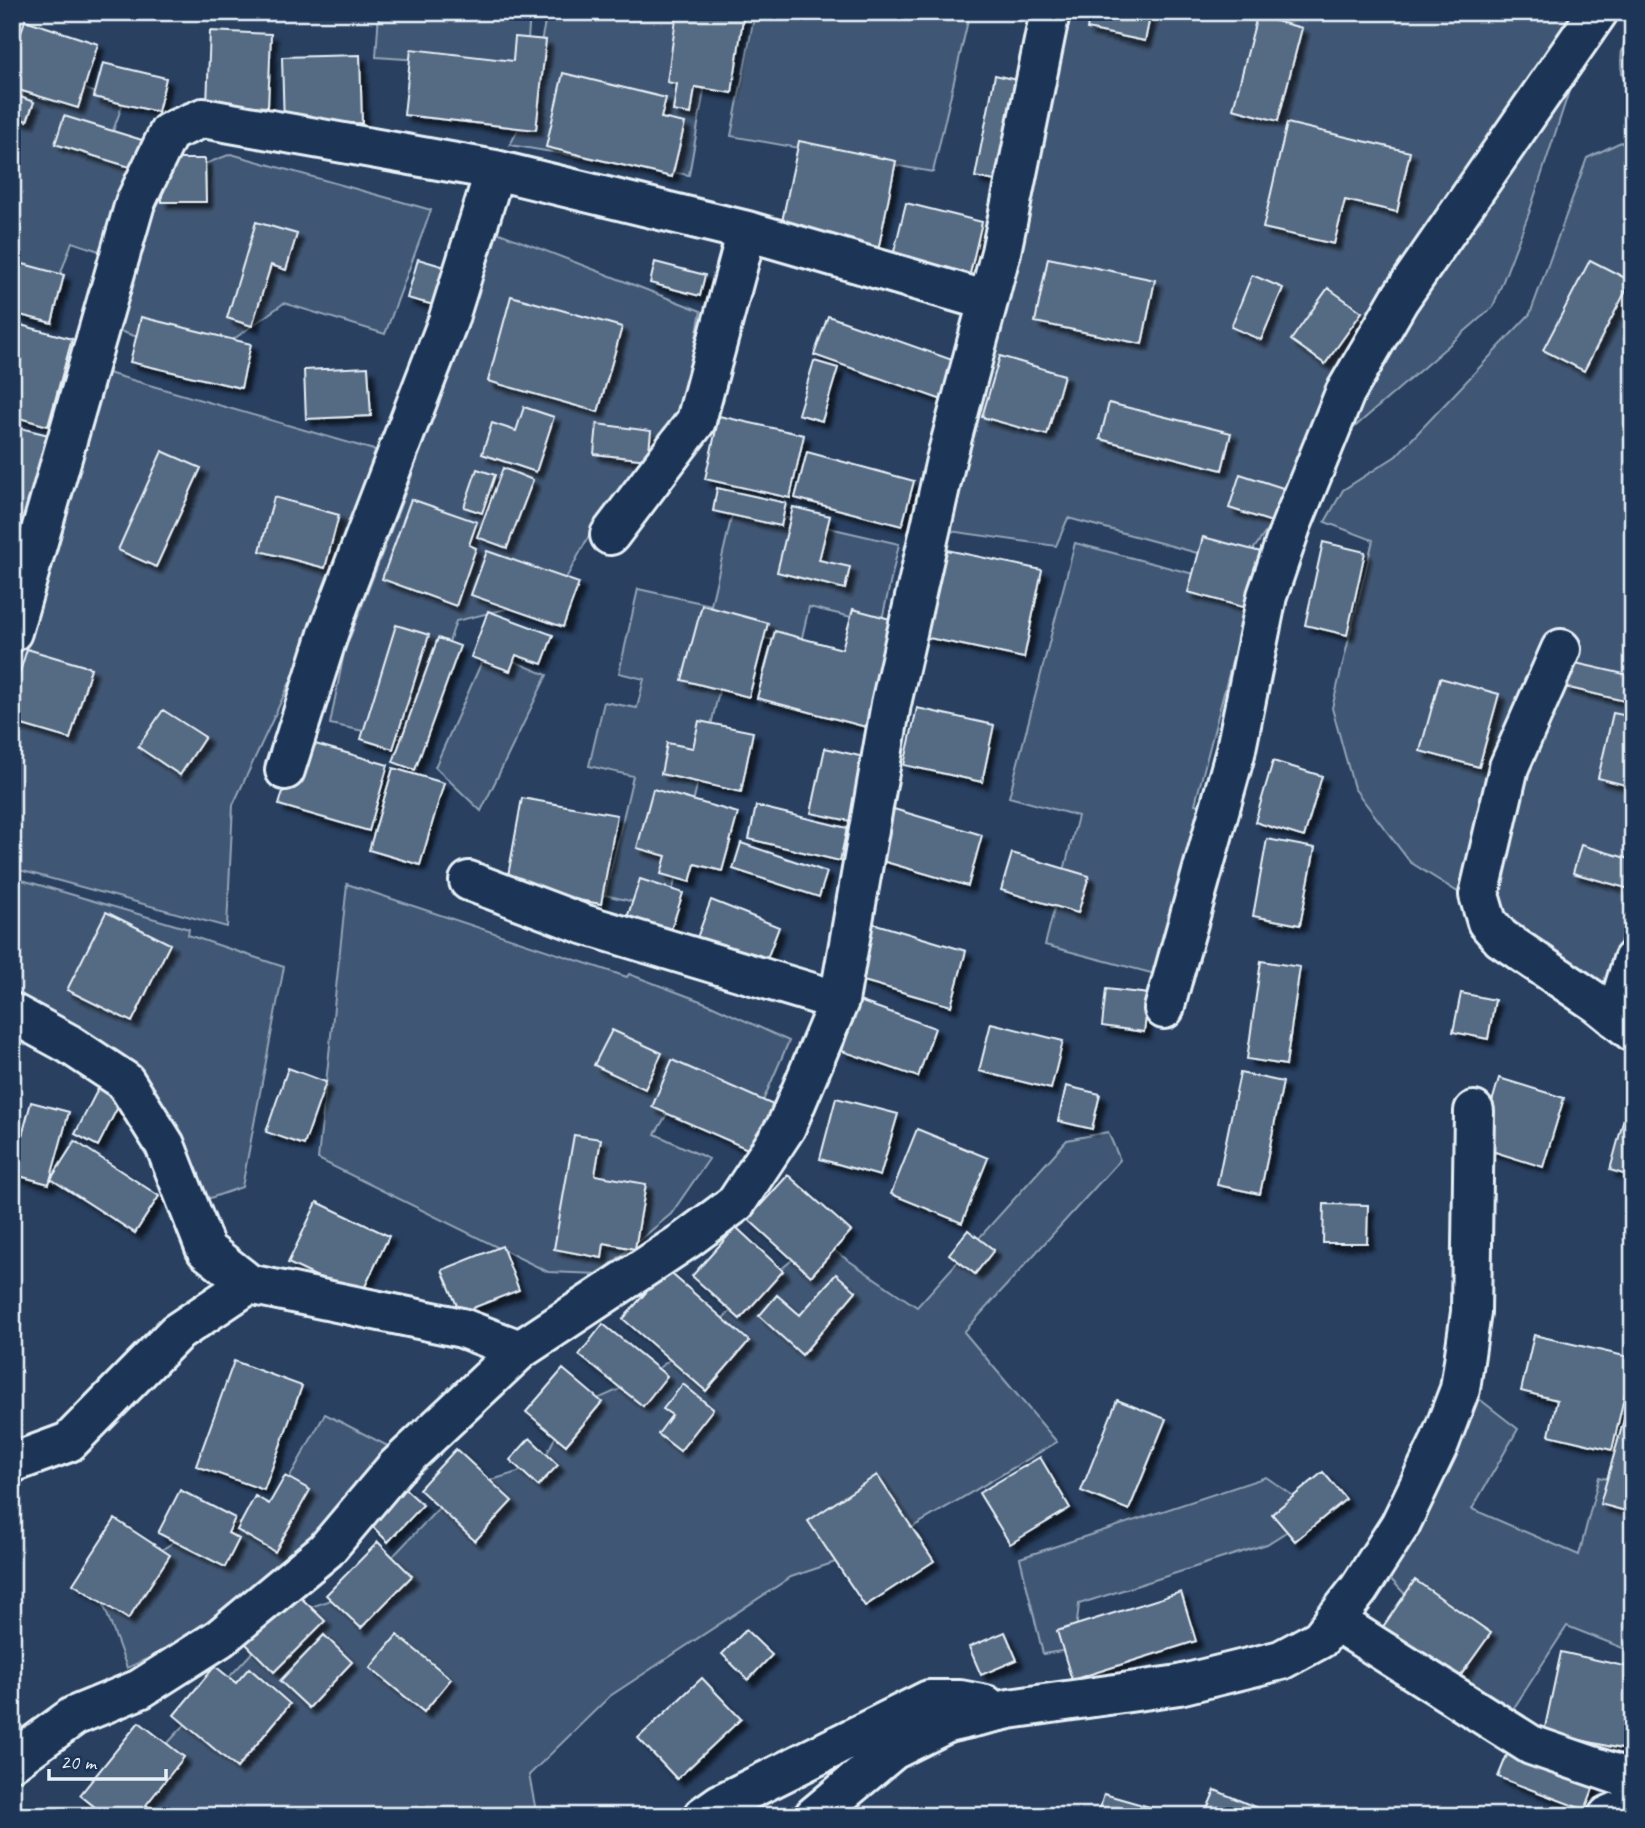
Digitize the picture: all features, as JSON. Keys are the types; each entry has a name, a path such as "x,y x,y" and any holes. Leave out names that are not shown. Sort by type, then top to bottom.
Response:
{"lane":[{"path":"12,1761 74,1716 140,1689 220,1638 326,1550 396,1466 520,1350 686,1240 736,1203 786,1127 839,1001 891,704 946,460 1001,252 1050,12"},
{"path":"1164,1009 1235,754 1267,596 1291,526 1345,393 1399,300 1598,12"},
{"path":"12,632 135,203 169,132 203,118 495,170 747,231 988,301"},
{"path":"285,770 329,631 448,321 495,170"},
{"path":"610,535 696,421 747,231"},
{"path":"1561,649 1509,767 1479,895 1486,922 1501,938 1624,1025 1633,960"},
{"path":"469,881 583,924 839,1001"},
{"path":"12,1013 69,1044 125,1081 166,1145 206,1251 249,1284 462,1328 520,1350"},
{"path":"814,1816 893,1750 947,1723 1009,1709 1179,1685 1282,1660 1320,1639 1359,1589 1400,1525 1439,1444 1460,1389 1471,1312 1474,1111"},
{"path":"12,1463 69,1442 176,1333 249,1284"},
{"path":"1334,1620 1531,1745 1633,1780"},
{"path":"703,1816 720,1804 929,1700 960,1700 1009,1709"},
{"path":"1608,1816 1633,1805"}],"shaded area":[{"path":"379,12 530,12 526,67 376,57"},
{"path":"547,12 718,12 689,175 510,145 527,112"},
{"path":"755,12 970,12 933,172 731,136"},
{"path":"1071,12 1595,12 1529,213 1493,307 1319,458 1242,565 1068,518 1056,546 949,531"},
{"path":"1633,26 1633,111 1623,78 1621,57"},
{"path":"32,69 123,103 107,148 134,158 99,251 72,242 51,300 12,286 12,100 20,102"},
{"path":"1621,142 1633,152 1633,899 1607,986 1410,862 1354,788 1332,708 1373,540 1325,522 1343,490 1396,456 1530,314 1587,158"},
{"path":"231,154 431,210 385,334 284,303 206,359 113,329 147,209 181,173"},
{"path":"489,229 701,311 681,418 592,530 556,597 456,621 416,742 330,724 344,653 411,478"},
{"path":"101,371 391,455 357,538 233,805 227,927 12,868 12,681"},
{"path":"734,506 899,544 881,624 809,607 800,646 733,631 668,910 605,895 633,776 589,766 604,702 637,708 644,679 619,673 638,589 711,605"},
{"path":"1075,543 1251,589 1195,804 1236,816 1193,984 1045,945 1078,816 1009,797"},
{"path":"487,650 547,675 481,811 435,767"},
{"path":"12,877 189,929 188,935 284,967 242,1187 196,1203 132,1073 12,999"},
{"path":"347,884 627,977 629,974 711,1005 789,1041 756,1117 687,1081 655,1134 709,1159 671,1214 599,1274 548,1272 318,1159"},
{"path":"1108,1132 1120,1160 964,1332 1057,1442 877,1548 791,1577 610,1696 529,1775 537,1816 143,1816 124,1790 287,1615 361,1590 455,1491 541,1465 568,1412 645,1378 698,1339 817,1239 917,1307 1067,1140"},
{"path":"1478,1398 1518,1429 1472,1509 1579,1555 1599,1477 1633,1485 1633,1652 1567,1626 1510,1714 1393,1636 1417,1607 1386,1574"},
{"path":"325,1414 388,1446 319,1540 209,1631 127,1668 103,1603 105,1588 190,1531 266,1519"},
{"path":"1266,1477 1302,1502 1302,1522 1267,1544 1079,1604 1074,1649 1043,1654 1020,1558"}],"building":[{"path":"677,12 744,12 732,93 695,87 691,114 673,111 677,84 667,82"},
{"path":"1090,12 1151,12 1145,41 1087,29"},
{"path":"1257,16 1302,28 1278,121 1233,109"},
{"path":"25,20 98,44 78,108 12,88 12,61"},
{"path":"210,31 271,34 268,107 207,104"},
{"path":"515,37 546,40 536,130 404,115 411,49 513,61"},
{"path":"360,55 362,123 284,125 282,57"},
{"path":"103,63 166,78 158,112 94,97"},
{"path":"563,73 666,98 661,118 685,123 672,177 546,147"},
{"path":"995,75 1021,81 1000,182 975,177"},
{"path":"12,94 34,102 27,121 12,116"},
{"path":"64,116 142,140 133,168 55,144"},
{"path":"1287,123 1410,152 1397,212 1345,200 1334,244 1263,228"},
{"path":"799,141 896,161 878,251 780,231"},
{"path":"161,159 205,159 206,202 162,202"},
{"path":"906,203 982,222 966,291 889,272"},
{"path":"256,222 297,234 286,270 271,265 252,326 227,318"},
{"path":"1048,258 1155,280 1142,344 1035,322"},
{"path":"418,259 445,267 434,305 407,298"},
{"path":"1590,260 1631,281 1584,371 1543,350"},
{"path":"12,261 64,275 52,323 12,313"},
{"path":"655,262 705,275 700,296 650,283"},
{"path":"1252,275 1283,288 1261,340 1231,327"},
{"path":"1328,288 1362,312 1325,364 1291,340"},
{"path":"511,296 622,327 598,412 488,381"},
{"path":"828,316 958,362 945,401 814,355"},
{"path":"141,317 251,344 241,388 130,362"},
{"path":"17,324 72,339 48,426 12,416 12,341"},
{"path":"1000,356 1064,375 1047,435 982,417"},
{"path":"814,361 838,368 822,421 798,414"},
{"path":"368,367 371,416 306,419 304,370"},
{"path":"1109,403 1231,433 1222,470 1100,439"},
{"path":"524,407 554,417 536,472 482,454 492,423 516,431"},
{"path":"719,416 804,435 790,498 705,479"},
{"path":"597,424 651,431 648,460 594,454"},
{"path":"12,426 53,436 29,528 12,523"},
{"path":"162,451 201,468 156,567 118,550"},
{"path":"807,452 914,481 902,526 795,498"},
{"path":"503,468 533,480 507,548 477,537"},
{"path":"477,469 495,475 482,513 464,507"},
{"path":"1240,474 1289,490 1278,524 1229,508"},
{"path":"717,488 786,503 781,526 713,511"},
{"path":"274,497 339,515 325,568 260,551"},
{"path":"411,499 477,522 469,545 476,548 456,606 382,579"},
{"path":"793,507 830,516 819,560 850,567 845,589 777,572"},
{"path":"1203,537 1265,553 1250,609 1188,592"},
{"path":"1323,542 1365,552 1347,635 1305,625"},
{"path":"942,549 1042,570 1024,658 924,637"},
{"path":"487,551 579,583 563,627 471,595"},
{"path":"702,605 768,623 749,697 682,680"},
{"path":"853,609 894,620 866,727 757,698 775,631 842,649"},
{"path":"488,611 553,635 542,664 516,655 510,671 471,657"},
{"path":"396,625 429,635 393,749 361,739"},
{"path":"438,638 460,646 415,770 393,762"},
{"path":"27,649 91,668 70,739 12,722 12,698"},
{"path":"1571,662 1633,676 1633,703 1565,687"},
{"path":"1440,678 1499,694 1479,767 1420,751"},
{"path":"917,708 994,725 982,782 904,765"},
{"path":"163,710 205,737 180,775 138,747"},
{"path":"1613,713 1633,717 1633,787 1598,778"},
{"path":"699,721 753,732 741,792 661,774 667,743 693,748"},
{"path":"298,739 388,765 369,831 279,805"},
{"path":"825,748 864,757 850,821 811,813"},
{"path":"1273,761 1322,776 1304,837 1255,822"},
{"path":"393,768 444,783 420,865 369,850"},
{"path":"653,789 738,813 722,871 695,864 690,882 661,874 666,856 637,848"},
{"path":"522,798 617,815 601,904 506,887"},
{"path":"756,806 847,828 840,861 749,839"},
{"path":"887,807 982,835 968,886 872,858"},
{"path":"1267,839 1315,848 1300,925 1253,916"},
{"path":"741,843 827,872 819,897 733,869"},
{"path":"1581,845 1633,860 1633,890 1573,873"},
{"path":"1012,853 1089,876 1078,913 1001,890"},
{"path":"640,879 683,893 665,948 622,933"},
{"path":"711,900 779,927 762,972 694,946"},
{"path":"106,912 170,944 132,1022 67,990"},
{"path":"869,922 966,951 951,1006 853,978"},
{"path":"1261,961 1300,967 1286,1065 1247,1059"},
{"path":"1106,989 1149,994 1144,1032 1102,1026"},
{"path":"1461,993 1495,1000 1488,1039 1453,1032"},
{"path":"859,1001 935,1028 918,1077 842,1051"},
{"path":"991,1023 1063,1041 1051,1089 979,1071"},
{"path":"612,1030 662,1053 645,1089 594,1065"},
{"path":"672,1060 780,1108 759,1154 652,1107"},
{"path":"288,1068 326,1082 304,1145 266,1132"},
{"path":"1240,1073 1283,1082 1260,1194 1217,1185"},
{"path":"1499,1078 1564,1098 1543,1167 1479,1147"},
{"path":"103,1079 126,1091 98,1146 75,1134"},
{"path":"1066,1086 1100,1094 1092,1129 1058,1121"},
{"path":"836,1098 898,1114 880,1176 820,1159"},
{"path":"31,1102 69,1112 49,1184 12,1174"},
{"path":"1626,1111 1633,1113 1633,1177 1610,1170"},
{"path":"917,1129 988,1158 962,1223 891,1194"},
{"path":"574,1135 601,1139 595,1175 646,1184 635,1249 604,1243 602,1258 554,1249"},
{"path":"75,1141 159,1196 135,1233 51,1179"},
{"path":"788,1175 851,1231 811,1276 748,1219"},
{"path":"317,1202 389,1236 360,1297 288,1263"},
{"path":"1324,1204 1368,1205 1367,1243 1323,1243"},
{"path":"736,1227 783,1271 740,1319 692,1276"},
{"path":"968,1230 994,1250 975,1274 949,1254"},
{"path":"502,1246 519,1290 460,1313 442,1270"},
{"path":"666,1269 749,1341 706,1391 623,1319"},
{"path":"836,1274 856,1291 802,1355 759,1316 777,1295 800,1315"},
{"path":"603,1324 667,1376 643,1406 579,1355"},
{"path":"1534,1335 1633,1358 1612,1450 1549,1435 1557,1400 1521,1391"},
{"path":"234,1361 302,1386 264,1490 196,1466"},
{"path":"563,1369 602,1402 566,1445 526,1412"},
{"path":"683,1384 713,1409 680,1451 658,1434 672,1415 663,1409"},
{"path":"1117,1400 1166,1419 1129,1510 1081,1491"},
{"path":"1625,1416 1633,1418 1633,1513 1600,1504"},
{"path":"530,1438 558,1465 538,1486 510,1460"},
{"path":"456,1449 512,1501 475,1541 419,1489"},
{"path":"1040,1457 1070,1508 1010,1544 979,1493"},
{"path":"1323,1472 1346,1499 1295,1541 1272,1514"},
{"path":"877,1475 934,1561 865,1606 808,1521"},
{"path":"285,1476 310,1490 275,1552 237,1530 255,1496 269,1504"},
{"path":"400,1484 423,1505 388,1542 366,1520"},
{"path":"180,1490 235,1518 228,1533 239,1539 225,1567 158,1533"},
{"path":"115,1519 170,1555 128,1619 73,1584"},
{"path":"378,1542 412,1576 361,1628 326,1595"},
{"path":"1415,1580 1491,1633 1453,1686 1378,1634"},
{"path":"295,1592 325,1621 274,1672 245,1643"},
{"path":"1181,1592 1196,1641 1072,1680 1057,1631"},
{"path":"746,1630 772,1655 748,1680 722,1654"},
{"path":"1005,1632 1017,1660 981,1675 969,1647"},
{"path":"324,1635 352,1662 309,1708 280,1681"},
{"path":"397,1635 451,1679 424,1712 370,1668"},
{"path":"1561,1652 1633,1668 1633,1718 1626,1750 1544,1732"},
{"path":"215,1666 236,1683 249,1668 290,1704 237,1768 174,1715"},
{"path":"702,1678 741,1719 677,1779 638,1738"},
{"path":"139,1722 184,1757 146,1805 159,1816 106,1816 80,1795"},
{"path":"1511,1745 1597,1778 1585,1810 1498,1777"},
{"path":"1215,1790 1276,1816 1204,1816"},
{"path":"1104,1794 1153,1808 1151,1816 1098,1816"}]}
